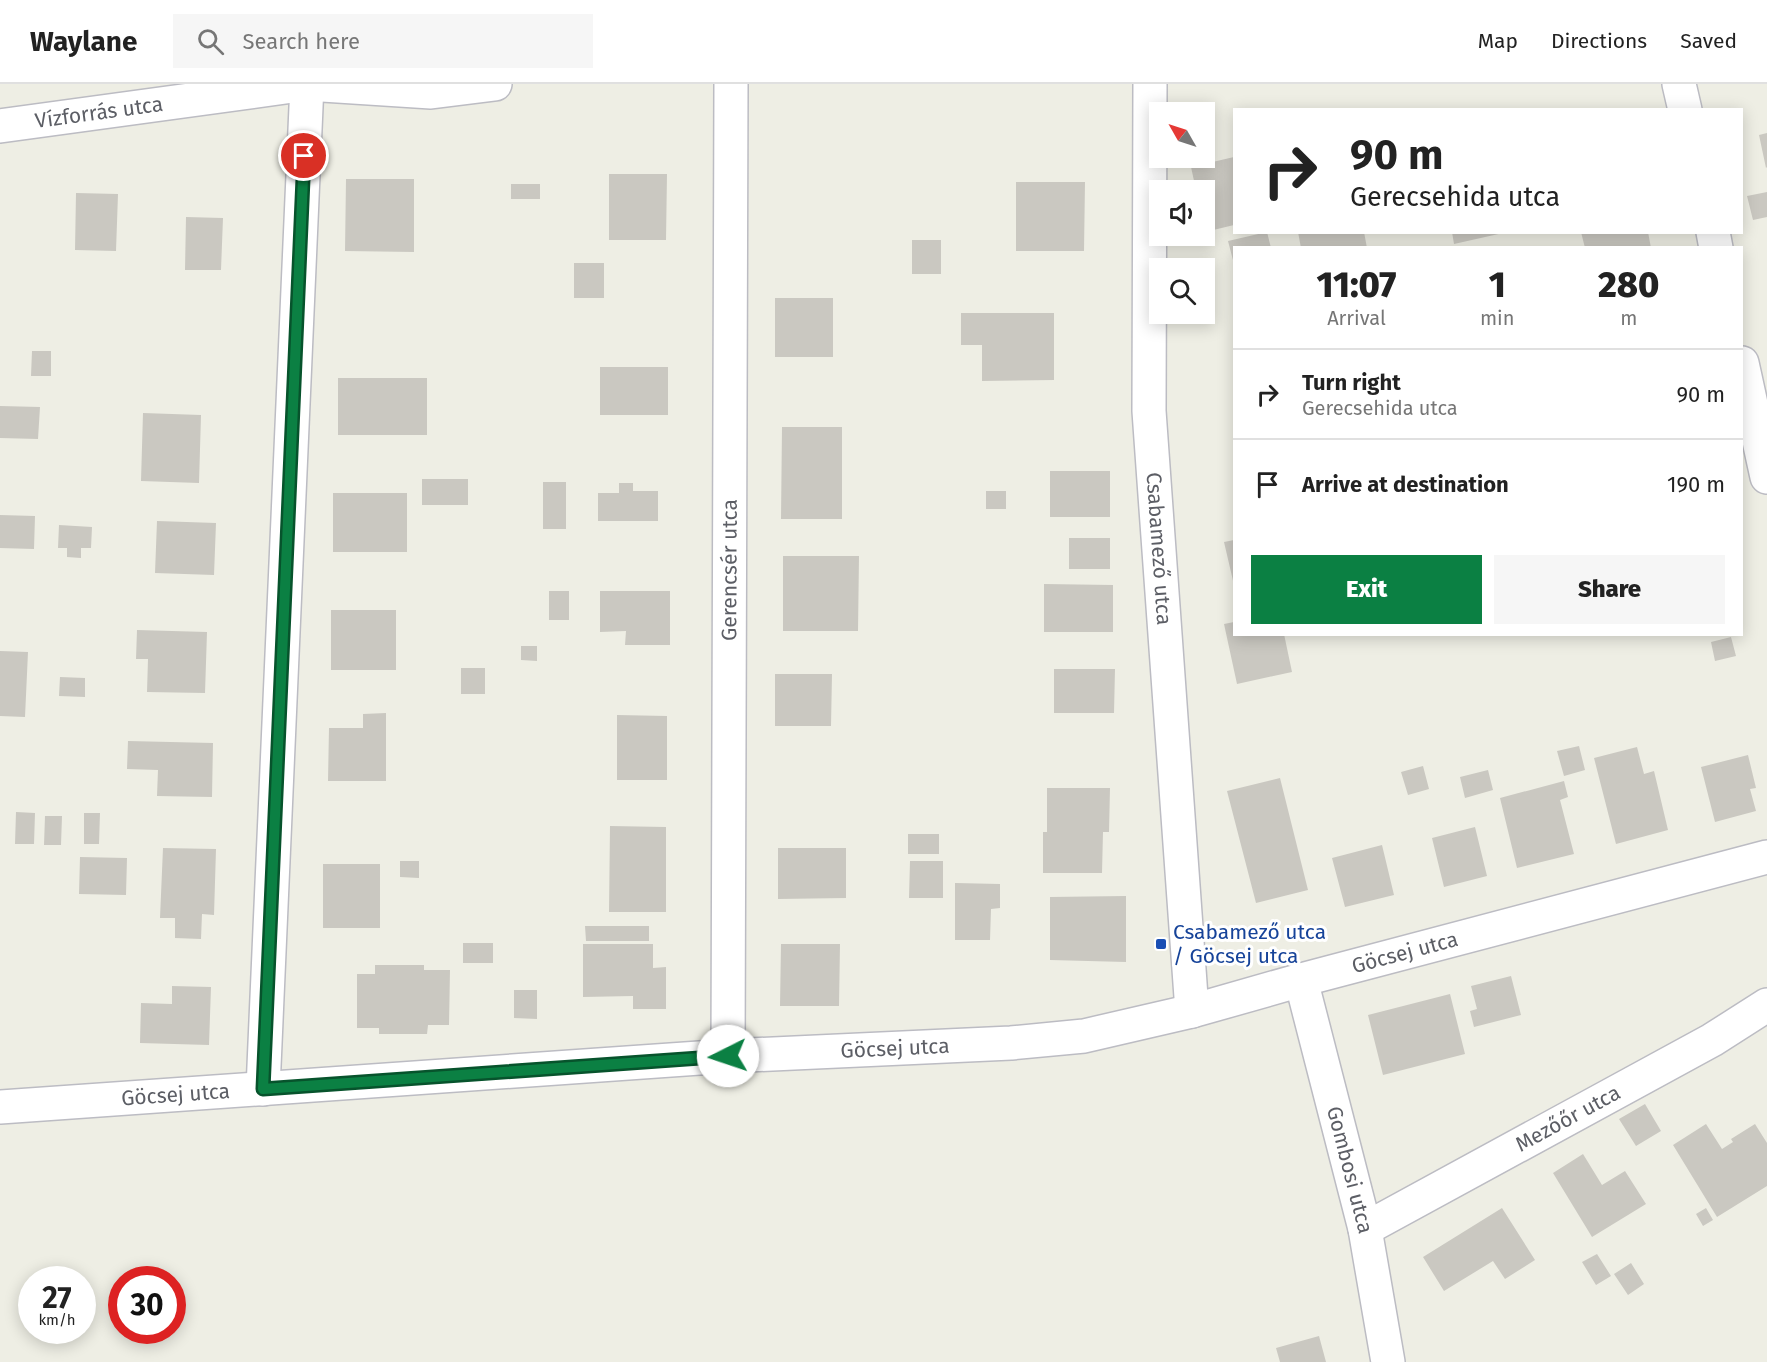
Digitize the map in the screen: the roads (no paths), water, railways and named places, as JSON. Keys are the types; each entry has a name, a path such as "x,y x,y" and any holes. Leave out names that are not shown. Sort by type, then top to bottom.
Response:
{"street":[{"name":"Vízforrás utca","path":"0,126 307,84 431,92 495,84"},
{"path":"263,1089 307,84"},
{"name":"Gerencsér utca","path":"728,1056 731,84"},
{"name":"Csabamező utca","path":"1150,84 1149,411 1192,1011"},
{"path":"1679,84 1685,108"},
{"path":"1743,368 1767,477"},
{"name":"Göcsej utca","path":"0,1107 728,1056 1011,1042 1084,1036 1192,1011 1767,857"},
{"name":"Gombosi utca","path":"1301,980 1365,1229 1388,1362"},
{"name":"Mezőőr utca","path":"1365,1229 1712,1041 1767,1005"}],"place":[{"name":"Csabamező utca / Göcsej utca","path":"1161,944"}]}
